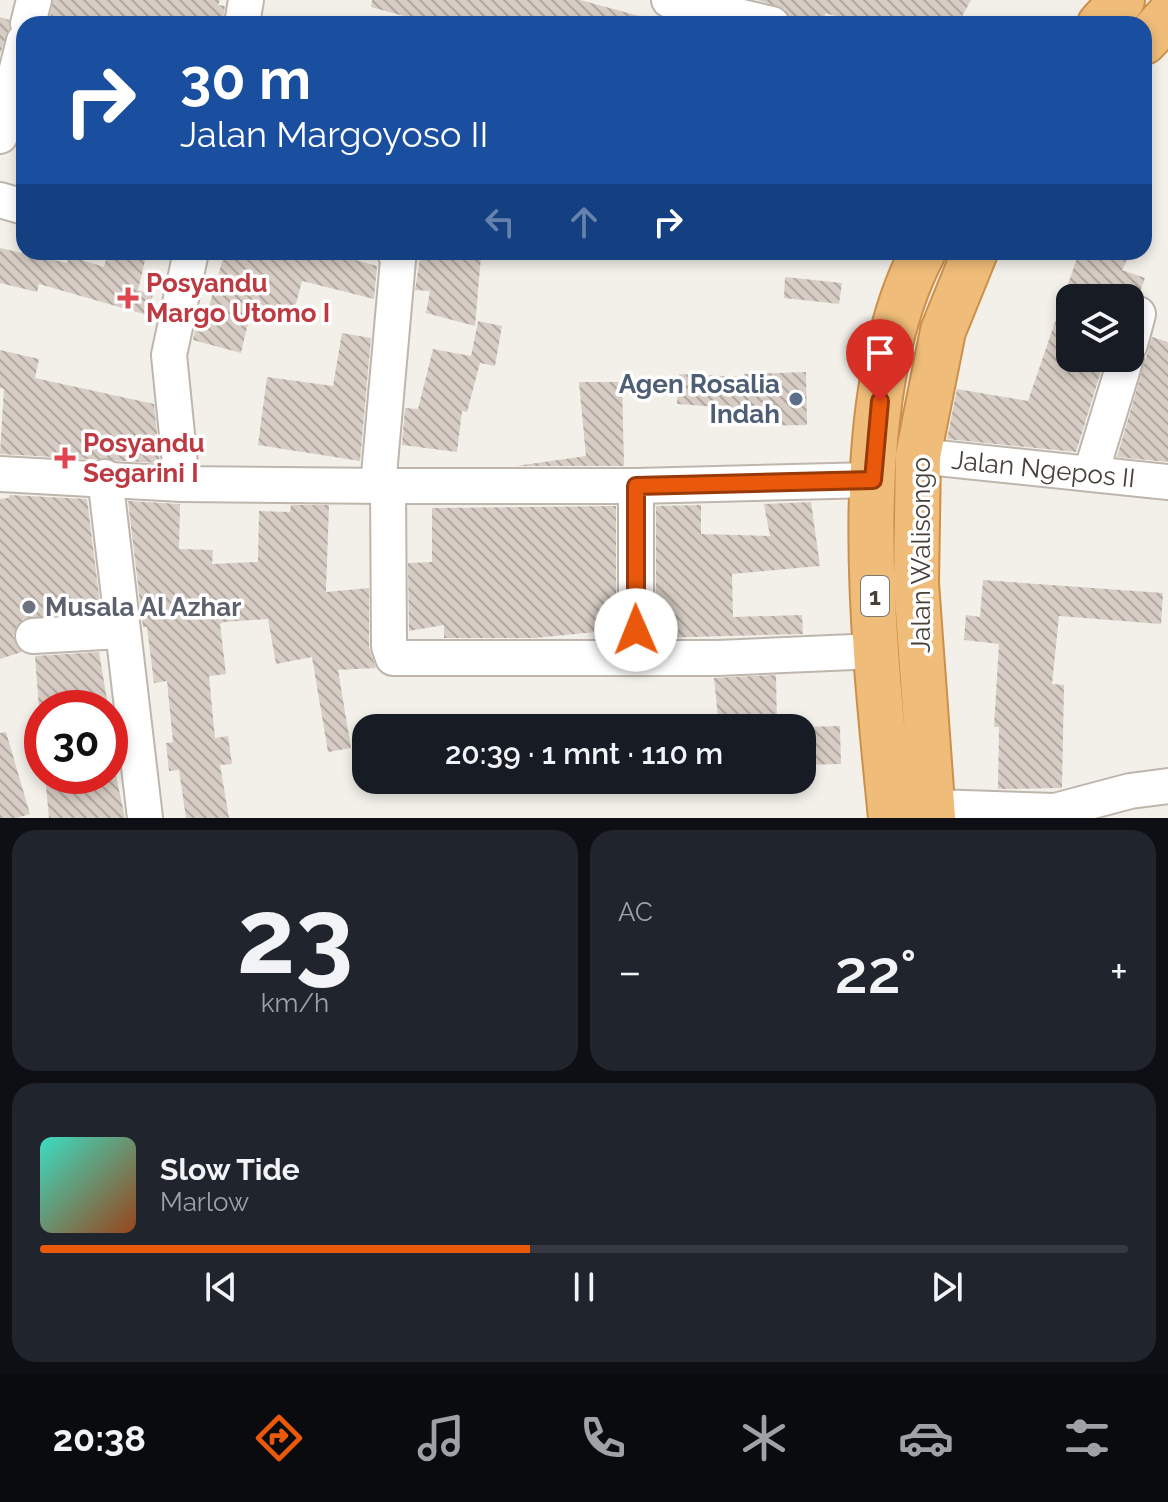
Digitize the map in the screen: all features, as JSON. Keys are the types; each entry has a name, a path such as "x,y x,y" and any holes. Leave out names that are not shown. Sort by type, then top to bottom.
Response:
{"highway":[{"path":"1107,16 1122,0"},
{"path":"1152,33 1168,16"},
{"name":"Jalan Walisongo","path":"891,818 876,641 873,480 883,374 901,305 920,260"},
{"name":"Jalan Walisongo","path":"933,813 919,631 915,514 918,456 943,331 972,260"},
{"path":"876,641 919,631"}],"street":[{"path":"669,0 709,5 745,16"},
{"path":"0,136 14,51"},
{"path":"182,484 169,355 189,260"},
{"path":"398,260 383,486 389,646 393,658 718,658 876,641"},
{"path":"1091,473 1122,372"},
{"name":"Jalan Ngepos II","path":"918,456 1168,482"},
{"path":"0,474 105,477 182,484 383,486 636,486 873,480"},
{"path":"105,477 145,818"},
{"path":"636,486 636,656"},
{"path":"33,636 121,631"},
{"path":"933,813 1055,811 1130,791 1168,786"}],"building":[{"path":"53,0 220,0 218,5 225,6 223,16 50,16"},
{"path":"372,0 580,0 639,16 404,16 371,7"},
{"path":"757,0 971,0 962,16 836,16 825,13 825,16 788,16 785,9"},
{"path":"0,17 9,20 9,29 0,54"},
{"path":"0,248 16,252 16,260 67,263 68,260 82,260 104,267 106,260 145,260 138,290 153,295 147,315 39,284 37,292 0,283"},
{"path":"223,260 355,260 377,266 374,299 302,281 291,323 260,315 258,322 249,319 241,353 193,340 199,311 207,313"},
{"path":"420,260 481,260 475,326 426,313 430,291 415,290"},
{"path":"1076,260 1127,260 1122,270 1145,278 1143,284 1068,284"},
{"path":"785,277 842,283 839,304 784,298"},
{"path":"1056,319 1056,372 1101,372 1076,452 947,439 957,389 1028,401"},
{"path":"478,321 502,326 495,366 480,363 467,412 462,411 457,452 402,445 405,408 418,409 433,349 471,356"},
{"path":"342,333 371,338 360,461 258,445 267,377 333,386"},
{"path":"1152,337 1168,342 1168,462 1117,457"},
{"path":"0,350 39,359 35,378 154,404 160,463 0,454 4,389 0,388"},
{"path":"806,372 807,425 745,426 745,409 677,404 679,374 744,377 744,374"},
{"path":"579,382 622,382 624,466 516,466 586,456"},
{"path":"9,495 87,499 101,612 23,619 13,636 22,652 0,659 0,499 9,498"},
{"path":"128,501 180,504 179,549 213,550 212,564 258,562 259,511 290,512 291,505 329,505 326,592 369,588 369,647 376,668 338,670 351,748 328,752 312,657 276,664 268,619 224,622 220,624 226,674 209,676 215,738 228,736 232,764 220,765 229,818 186,818 179,770 169,771 166,743 173,742 167,681 154,683 147,627 143,627"},
{"path":"811,502 820,566 732,574 733,617 802,615 803,634 656,638 656,506 701,505 701,534 770,536 764,504"},
{"path":"616,506 616,630 535,638 444,638 444,625 409,631 408,563 432,562 432,508"},
{"path":"983,580 1163,593 1161,624 1059,616 1052,684 1064,685 1062,788 998,789 999,727 994,727 999,644 964,640 966,615 980,617"},
{"path":"99,652 105,690 38,690 35,656"},
{"path":"776,675 777,714 718,714 714,678"},
{"path":"840,726 841,764 816,765 816,727"},
{"path":"6,732 30,814 17,818 0,818 0,733"},
{"path":"47,794 120,794 125,818 49,818"}],"place":[{"name":"Posyandu Margo Utomo I","path":"128,298"},
{"name":"Agen Rosalia Indah","path":"796,399"},
{"name":"Posyandu Segarini I","path":"65,458"},
{"name":"Musala Al Azhar","path":"29,607"}],"route":[{"path":"636,630 636,486 873,480 880,401"}]}
